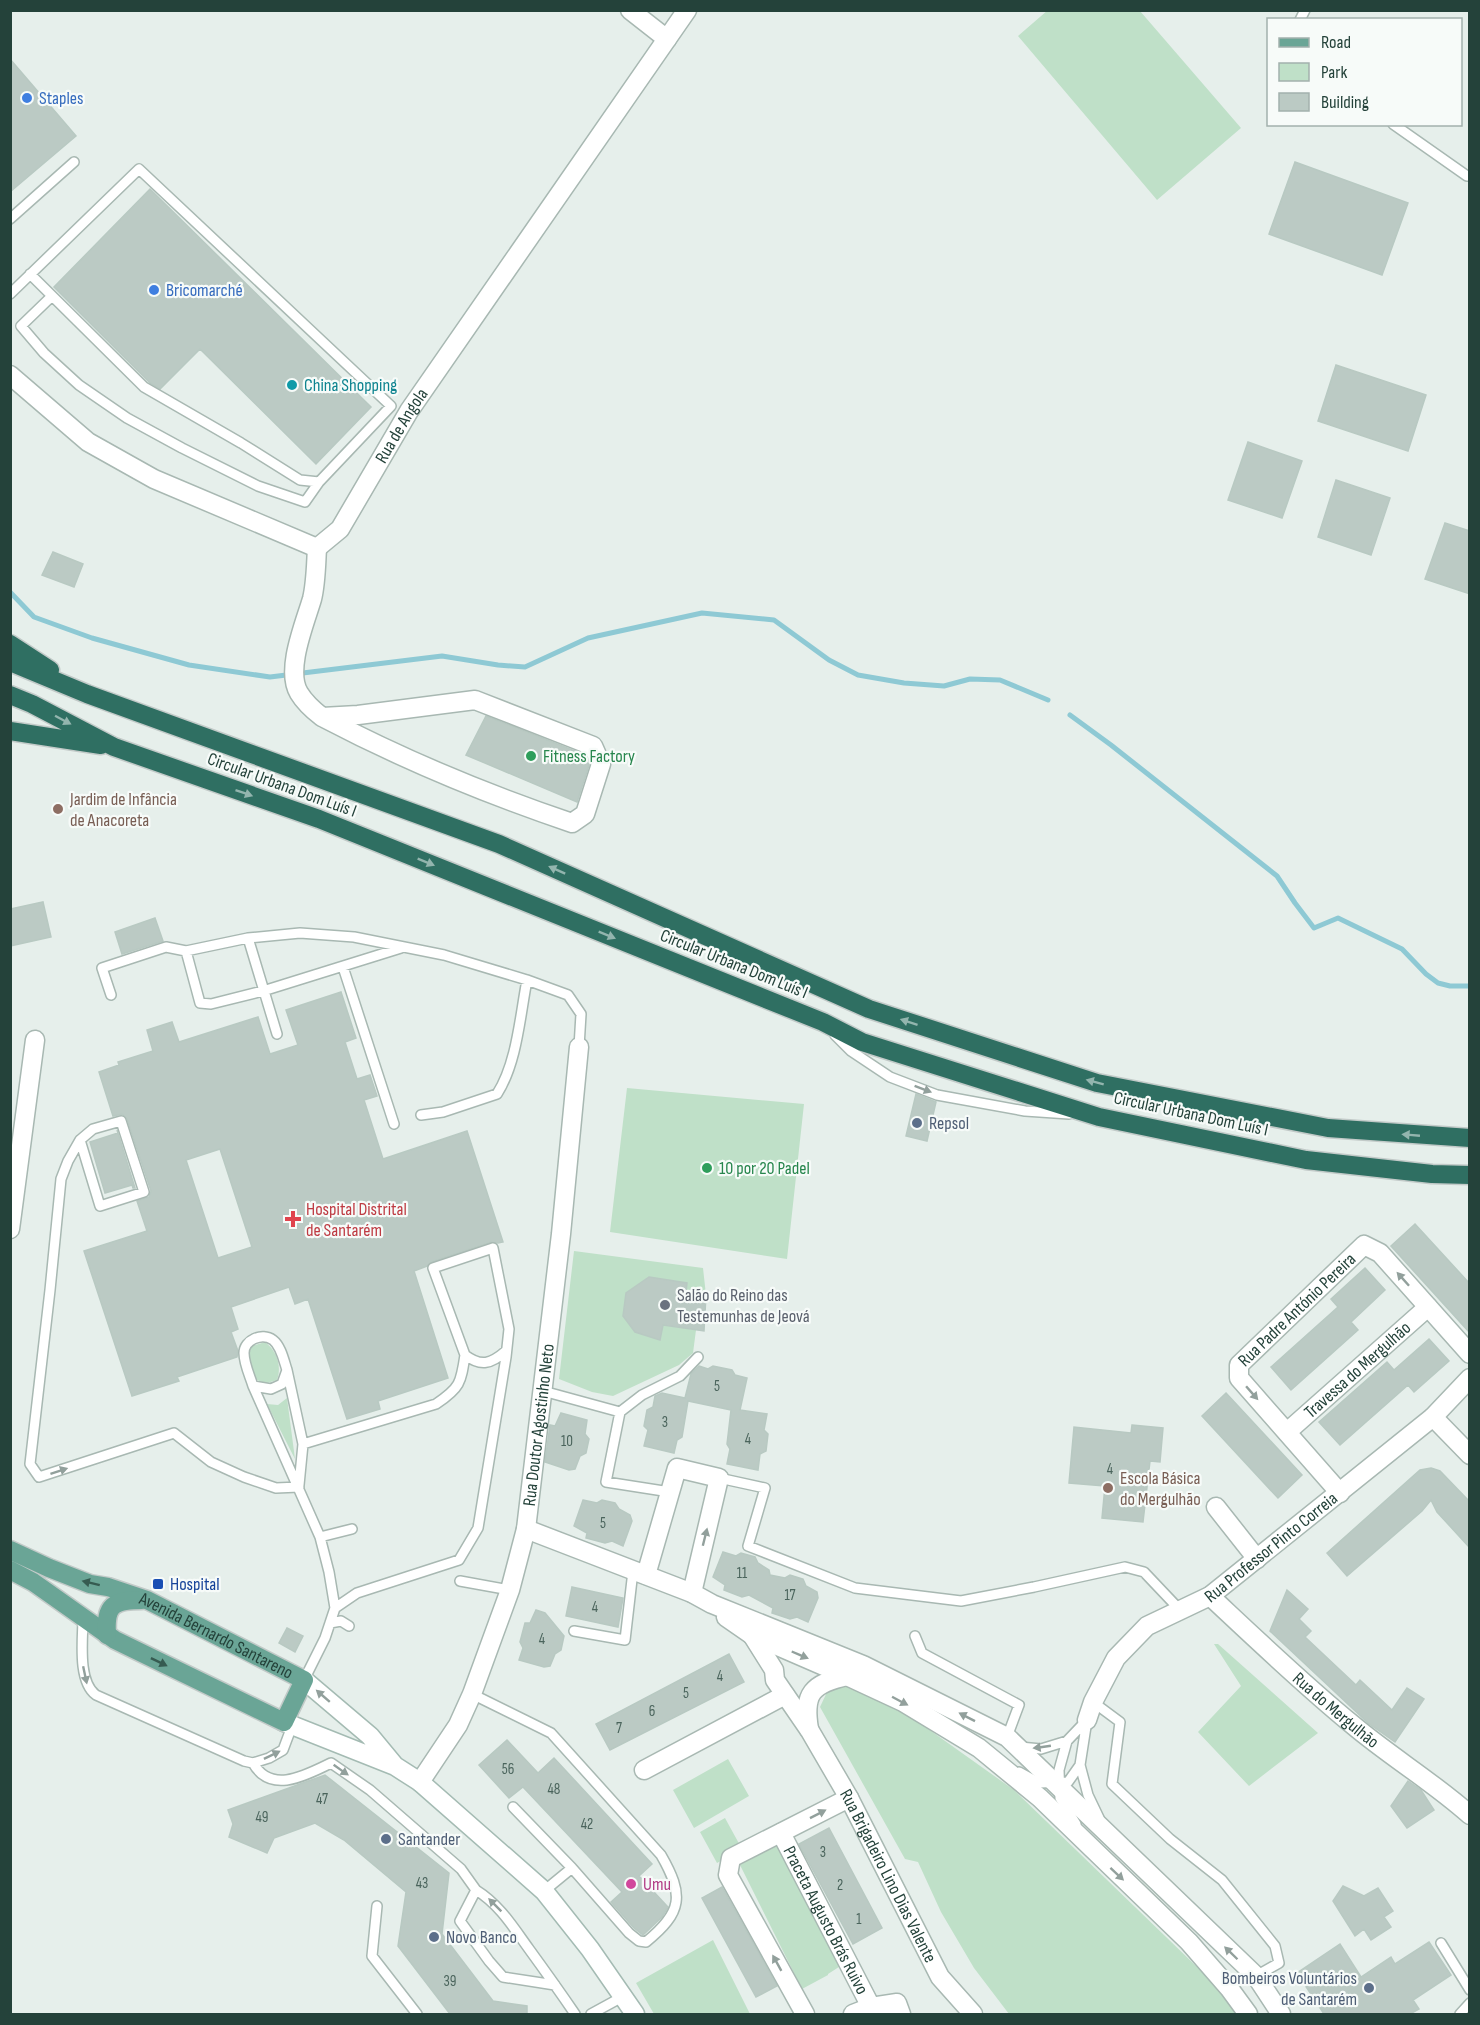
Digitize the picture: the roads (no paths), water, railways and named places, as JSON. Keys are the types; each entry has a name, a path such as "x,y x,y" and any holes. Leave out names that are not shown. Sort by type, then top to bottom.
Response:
{"highway":[{"path":"10,644 87,694"},
{"name":"Circular Urbana Dom Luís I","path":"10,662 87,694 499,844 869,1009 1086,1080 1328,1128 1470,1138"},
{"name":"Circular Urbana Dom Luís I","path":"10,695 114,747 319,819 823,1022 862,1042 1099,1117 1306,1160 1431,1174 1470,1174"},
{"path":"10,731 114,747"}],"main road":[{"name":"Avenida Bernardo Santareno","path":"10,1550 90,1584 108,1587 147,1600 304,1680"},
{"name":"Avenida Bernardo Santareno","path":"10,1570 33,1582 107,1635 288,1724"},
{"path":"107,1635 108,1611 127,1600 147,1600"},
{"path":"288,1724 304,1680"}],"street":[{"path":"630,10 667,39"},
{"name":"Rua de Angola","path":"317,548 340,529 400,408 687,10"},
{"path":"10,375 88,442 145,474 317,548 312,596 301,632 295,677 297,692 321,717 414,763 517,805 572,823 585,814 601,764 593,746 475,700 358,715 321,717"},
{"path":"385,748 375,734 379,724 392,711"},
{"path":"10,1229 35,1040"},
{"name":"Rua Doutor Agostinho Neto","path":"420,1782 458,1725 472,1694 510,1590 526,1529 543,1391 579,1047"},
{"name":"Rua Padre António Pereira","path":"1340,1493 1239,1378 1239,1365 1364,1245 1380,1253 1470,1354"},
{"name":"Travessa do Mergulhão","path":"1287,1432 1428,1307"},
{"name":"Rua Professor Pinto Correia","path":"1088,1720 1093,1702 1116,1658 1147,1626 1210,1596 1433,1418 1470,1378"},
{"path":"1433,1418 1470,1455"},
{"path":"639,1573 677,1468 720,1478 692,1593"},
{"path":"1216,1507 1257,1559"},
{"name":"Rua Brigadeiro Lino Dias Valente","path":"526,1529 692,1593 712,1604 862,1665 1012,1742 1256,1976 1281,2014"},
{"name":"Rua do Mergulhão","path":"1210,1596 1354,1726 1470,1815"},
{"name":"Rua Brigadeiro Lino Dias Valente","path":"712,1604 734,1624 752,1635 847,1676"},
{"name":"Rua Brigadeiro Lino Dias Valente","path":"752,1635 774,1670 775,1680 810,1731 849,1798 940,1977 972,2014"},
{"path":"847,1676 903,1702 979,1748 1040,1798 1189,1942 1248,2014"},
{"name":"Rua Brigadeiro Lino Dias Valente","path":"810,1731 807,1705 814,1689 822,1683 847,1676"},
{"name":"Avenida Bernardo Santareno","path":"304,1680 370,1736 395,1766"},
{"path":"644,1770 785,1695"},
{"name":"Avenida Bernardo Santareno","path":"288,1724 395,1766 420,1782 544,1891 624,1996 635,2014"},
{"name":"Praceta Augusto Brás Ruivo","path":"805,2014 728,1875 731,1858 849,1798"},
{"name":"Praceta Augusto Brás Ruivo","path":"781,1833 871,2007"},
{"name":"Praceta Augusto Brás Ruivo","path":"853,2014 871,2007 897,2002 901,2014"}],"lane":[{"path":"1396,126 1470,176"},
{"path":"10,219 74,162"},
{"path":"10,294 139,169 400,408 319,482 305,502 258,486 182,448 127,418 79,385 44,352 21,326 52,296"},
{"path":"30,274 144,387 300,480 319,482"},
{"path":"111,995 102,968 166,947 186,951 248,938 300,933 354,937 444,955 568,995 581,1014 579,1047"},
{"path":"248,938 277,1034"},
{"path":"186,951 200,1003 211,1004 263,991 403,948"},
{"path":"343,967 394,1124"},
{"path":"421,1115 443,1112 497,1094 505,1082 510,1067 527,980"},
{"path":"823,1022 851,1050 891,1077 937,1095 1025,1111 1099,1117"},
{"path":"80,1140 100,1206 144,1192 121,1121 93,1129 80,1140 61,1179 30,1464 39,1477 174,1433 212,1462 244,1477 276,1488 299,1487"},
{"path":"303,1444 436,1404 455,1392 463,1371 465,1355 433,1268 493,1248 509,1329 478,1528 459,1560 357,1593 335,1608"},
{"path":"299,1487 303,1444 287,1370 279,1348 273,1340 260,1336 251,1339 243,1352 253,1386 320,1537 335,1608 304,1680"},
{"path":"465,1355 475,1362 487,1363 506,1351"},
{"path":"670,1492 606,1482 620,1412 642,1395 680,1376 698,1357"},
{"path":"253,1386 271,1389 282,1384 287,1370"},
{"path":"543,1391 620,1412"},
{"path":"720,1478 765,1488 748,1546 855,1588 961,1601 1125,1567 1144,1572 1180,1610"},
{"path":"320,1537 352,1530"},
{"path":"574,1631 624,1640 639,1573"},
{"path":"460,1581 510,1590"},
{"path":"82,1617 83,1671 90,1691 106,1700 253,1763 283,1750 288,1724"},
{"path":"330,1623 341,1621 349,1626"},
{"path":"915,1636 922,1653 1019,1705 1012,1742 1041,1749 1067,1741 1088,1720"},
{"path":"472,1694 551,1733 661,1855 673,1880 678,1899 676,1908 659,1931 646,1942 639,1941 629,1933 572,1868 513,1807"},
{"path":"1093,1702 1120,1722 1112,1784 1170,1839 1222,1880 1275,1946 1280,1963 1256,1976"},
{"path":"1088,1720 1080,1765 1088,1795 1105,1831"},
{"path":"1067,1741 1059,1770 1060,1798 1088,1846"},
{"path":"979,1748 1039,1783 1068,1782 1080,1765"},
{"path":"253,1763 258,1772 267,1779 280,1781 294,1778 331,1763 369,1790 461,1869 476,1890 502,1911 575,2014"},
{"path":"544,1891 572,1868"},
{"path":"476,1890 460,1921 502,1977 555,1985"},
{"path":"377,1906 372,1956 417,2014"},
{"path":"1441,1943 1470,1990"},
{"path":"591,2014 624,1996"},
{"path":"1460,2014 1470,2003"}],"waterway":[{"path":"10,592 34,617 92,638 189,665 270,677 442,656 525,667 588,638 702,613 774,620 829,660 858,675 904,683 944,686 970,679 1000,680 1048,700"},
{"path":"1070,715 1277,876 1314,928 1338,918 1402,949 1438,983 1450,986 1470,986"}],"place":[{"name":"Staples","path":"27,98"},
{"name":"Bricomarché","path":"154,290"},
{"name":"China Shopping","path":"292,385"},
{"name":"Fitness Factory","path":"531,756"},
{"name":"Jardim de Infância de Anacoreta","path":"58,809"},
{"name":"Repsol","path":"917,1123"},
{"name":"10 por 20 Padel","path":"707,1168"},
{"name":"Hospital Distrital de Santarém","path":"293,1219"},
{"name":"Salão do Reino das Testemunhas de Jeová","path":"665,1305"},
{"name":"Escola Básica do Mergulhão","path":"1108,1488"},
{"name":"Hospital","path":"158,1584"},
{"name":"Santander","path":"386,1839"},
{"name":"Umu","path":"631,1884"},
{"name":"Novo Banco","path":"434,1937"},
{"name":"Bombeiros Voluntários de Santarém","path":"1369,1988"}]}
